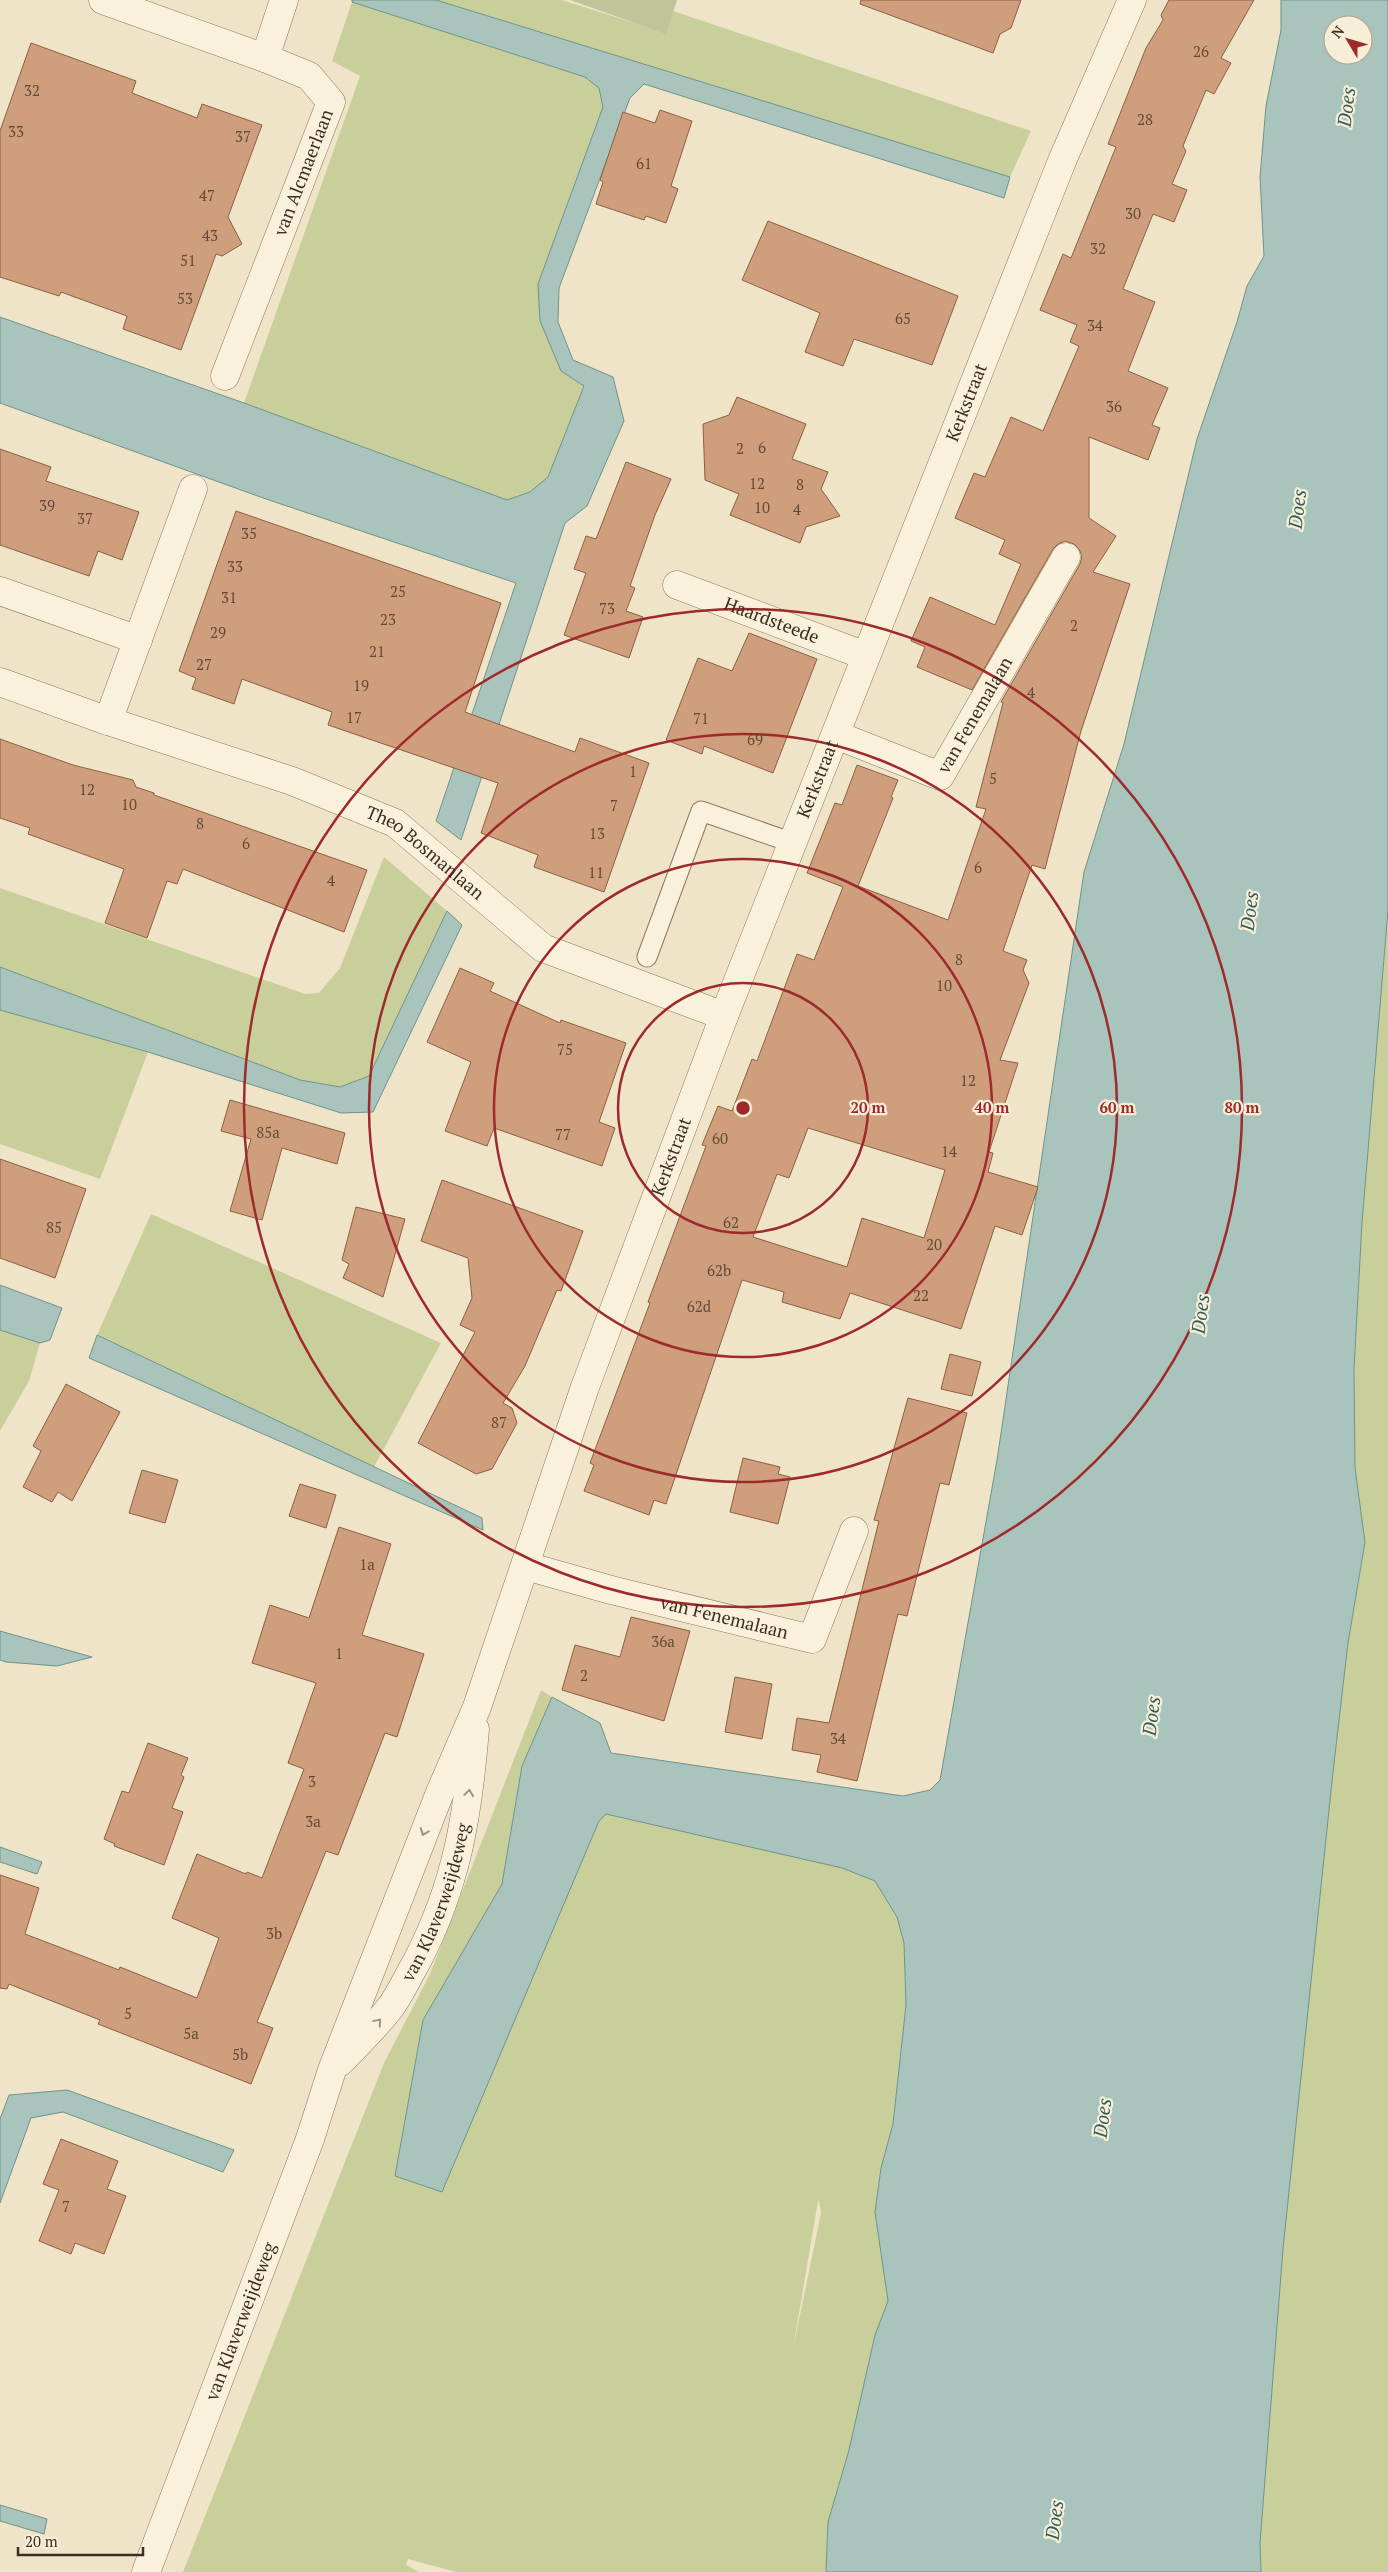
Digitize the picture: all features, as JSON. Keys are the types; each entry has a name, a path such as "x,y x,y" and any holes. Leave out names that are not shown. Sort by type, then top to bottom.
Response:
{"street":[{"path":"103,0 265,58 284,0"},
{"name":"Kerkstraat","path":"526,1566 585,1387 724,1016 1062,161 1132,0"},
{"name":"van Alcmaerlaan","path":"225,376 331,102 309,76 265,58"},
{"path":"108,721 193,489"},
{"name":"van Fenemalaan","path":"836,735 940,776 1066,557"},
{"name":"Haardsteede","path":"677,585 866,656"},
{"path":"0,591 138,640"},
{"name":"Theo Bosmanlaan","path":"0,682 108,721 292,781 395,823 543,948 724,1016"},
{"name":"van Fenemalaan","path":"526,1566 611,1590 812,1639 854,1531"},
{"name":"van Klaverweijdeweg","path":"146,2572 310,2140 332,2070 439,1795 477,1706 526,1566"},
{"name":"van Klaverweijdeweg","path":"332,2070 390,2007 431,1935 459,1855 477,1706"}],"lane":[{"path":"647,957 701,811 793,843"}],"green space":[{"path":"436,0 562,0 666,33 673,11 1031,131 1010,177"},
{"path":"570,0 677,0 666,34"},
{"path":"352,2 585,77 599,87 603,107 538,284 584,386 548,477 530,492 507,500 244,403 360,76 332,61"},
{"path":"384,857 447,911 369,1076 340,1087 300,1080 0,967 0,888 305,994 319,993 340,968"},
{"path":"1388,910 1388,2572 1261,2572 1260,2543 1283,2249 1333,1772 1348,1643 1365,1542 1355,1468 1354,1369 1362,1223"},
{"path":"0,1010 148,1052 100,1179 0,1144"},
{"path":"151,1214 441,1343 374,1467 97,1335"},
{"path":"0,1330 40,1343 29,1381 0,1431"},
{"path":"541,1690 552,1697 522,1766 502,1884 423,2020 395,2176 442,2192 599,1820 606,1814 842,1868 876,1882 897,1917 904,1943 906,2005 893,2124 881,2168 875,2212 888,2301 875,2335 849,2451 828,2522 826,2572 456,2572 408,2559 406,2565 419,2572 183,2572 384,2063 430,1974","holes":["818,2201 821,2213 793,2349"]}],"water":[{"path":"352,0 436,0 1010,177 1004,198 644,84 630,98 559,288 558,322 573,360 613,377 624,421 587,506 565,523 461,840 436,821 516,583 266,499 0,403 0,317 244,403 507,500 530,492 548,477 584,386 561,371 540,321 538,284 603,107 599,88 585,77 352,2"},
{"name":"Does","path":"1281,0 1388,0 1388,910 1362,1223 1354,1369 1355,1468 1365,1542 1348,1643 1333,1772 1283,2249 1260,2543 1261,2572 826,2572 828,2522 849,2450 875,2335 888,2301 875,2212 881,2168 893,2124 906,2005 904,1943 897,1917 875,1881 842,1868 606,1814 599,1821 442,2192 395,2176 423,2020 502,1884 522,1766 552,1697 600,1723 611,1753 903,1796 930,1790 940,1780 997,1460 1084,872 1124,744 1197,439 1237,322 1247,286 1264,256 1260,177 1266,106 1281,30"},
{"path":"447,911 462,925 373,1112 341,1113 148,1052 0,1010 0,967 300,1080 340,1087 369,1076"},
{"path":"0,1285 62,1308 50,1340 40,1343 0,1330"},
{"path":"97,1335 482,1518 483,1530 89,1358"},
{"path":"0,1631 92,1657 57,1666 6,1662 0,1660"},
{"path":"0,1847 42,1862 37,1874 0,1862"},
{"path":"67,2090 234,2150 223,2172 63,2112 31,2118 0,2203 0,2119 9,2095"},
{"path":"0,2505 47,2519 44,2534 0,2521"}],"building":[{"path":"861,0 1021,0 1011,28 1000,34 993,53 860,4"},
{"path":"1169,0 1254,0 1221,58 1231,63 1214,94 1206,90 1183,146 1186,151 1172,184 1187,190 1174,222 1153,214 1123,289 1155,302 1128,371 1168,388 1152,425 1160,428 1148,460 1089,437 1089,518 1116,536 1093,572 1130,584 1081,731 1045,869 1032,865 1003,951 1027,960 1023,970 1029,983 1000,1060 1018,1063 989,1152 993,1153 988,1172 1038,1187 1022,1235 995,1226 961,1329 850,1293 840,1319 782,1302 784,1292 742,1280 666,1504 654,1500 649,1515 584,1491 594,1465 590,1463 650,1303 648,1302 706,1146 702,1145 718,1106 732,1111 752,1059 757,1061 797,954 814,960 843,887 807,873 835,803 842,805 857,765 898,780 891,797 893,798 858,886 948,920 986,809 976,807 1003,703 1001,702 1080,564 1082,556 1074,544 1065,541 1053,549 972,690 917,667 925,647 911,641 930,597 995,625 1021,564 999,554 1005,540 955,518 974,473 985,477 1011,417 1043,431 1079,346 1070,342 1077,325 1040,310 1063,254 1071,258 1116,147 1108,144 1146,48 1163,20 1161,15","holes":["808,1128 945,1170 924,1238 862,1218 847,1267 753,1237 777,1174 789,1178"]},
{"path":"31,43 136,81 132,93 197,118 202,104 262,125 228,217 242,244 222,256 216,254 181,350 123,329 127,316 61,292 59,296 0,277 0,131"},
{"path":"660,110 692,121 671,186 678,189 666,223 646,216 644,220 596,204 603,182 600,180 623,112 655,123"},
{"path":"768,221 958,296 932,365 854,339 843,366 805,352 820,313 742,280"},
{"path":"737,397 806,424 792,459 828,472 821,489 840,516 806,527 800,543 730,515 739,494 705,480 703,424 729,415"},
{"path":"0,449 51,467 46,481 139,512 122,560 98,551 89,576 0,545"},
{"path":"626,462 671,479 655,515 630,586 635,588 626,611 643,617 629,658 564,635 586,573 574,569 586,536 596,539"},
{"path":"236,511 501,603 465,712 575,752 580,738 649,763 604,892 534,867 538,855 481,833 498,783 328,725 332,712 242,679 234,704 192,689 196,678 179,671"},
{"path":"749,633 817,659 773,773 704,746 702,754 666,740 698,658 732,671"},
{"path":"0,739 73,765 133,780 136,787 154,793 154,795 367,870 344,932 183,869 177,884 167,881 147,938 105,923 124,869 28,834 30,828 0,818"},
{"path":"460,968 494,983 490,991 560,1023 561,1020 626,1043 599,1122 615,1128 602,1166 494,1128 487,1146 445,1131 471,1062 427,1042"},
{"path":"230,1100 345,1133 337,1164 282,1148 262,1220 230,1211 251,1139 221,1131"},
{"path":"0,1159 86,1189 55,1278 0,1258"},
{"path":"442,1180 583,1231 561,1291 557,1290 525,1366 503,1403 512,1408 517,1423 492,1469 476,1474 418,1443 475,1332 460,1325 472,1298 468,1258 421,1241"},
{"path":"356,1207 405,1219 383,1297 343,1278 349,1264 342,1260"},
{"path":"950,1354 981,1362 972,1396 941,1389"},
{"path":"66,1384 120,1412 72,1501 58,1492 52,1502 23,1487 41,1451 33,1446"},
{"path":"908,1398 967,1413 949,1485 940,1483 907,1616 898,1614 857,1781 817,1772 821,1755 792,1750 797,1718 829,1723 879,1521 874,1520"},
{"path":"743,1458 780,1467 778,1474 790,1477 778,1524 730,1512"},
{"path":"142,1470 178,1480 165,1523 129,1513"},
{"path":"300,1484 336,1495 326,1528 289,1516"},
{"path":"339,1527 391,1544 362,1635 424,1654 397,1737 385,1733 338,1855 326,1851 257,2022 273,2028 251,2084 98,2024 100,2020 9,1984 7,1989 0,1988 0,1875 39,1888 25,1934 119,1970 120,1967 197,1998 219,1938 172,1918 197,1854 246,1874 247,1872 262,1878 304,1769 288,1763 316,1683 252,1663 270,1605 309,1618"},
{"path":"631,1617 690,1631 664,1721 562,1690 575,1645 620,1657"},
{"path":"735,1677 772,1684 762,1739 725,1732"},
{"path":"148,1743 188,1758 181,1775 184,1777 172,1808 183,1812 164,1865 114,1846 115,1844 104,1839 122,1791 129,1793"},
{"path":"61,2139 118,2161 107,2189 126,2196 104,2254 75,2243 71,2254 39,2241 59,2190 43,2184"}]}
